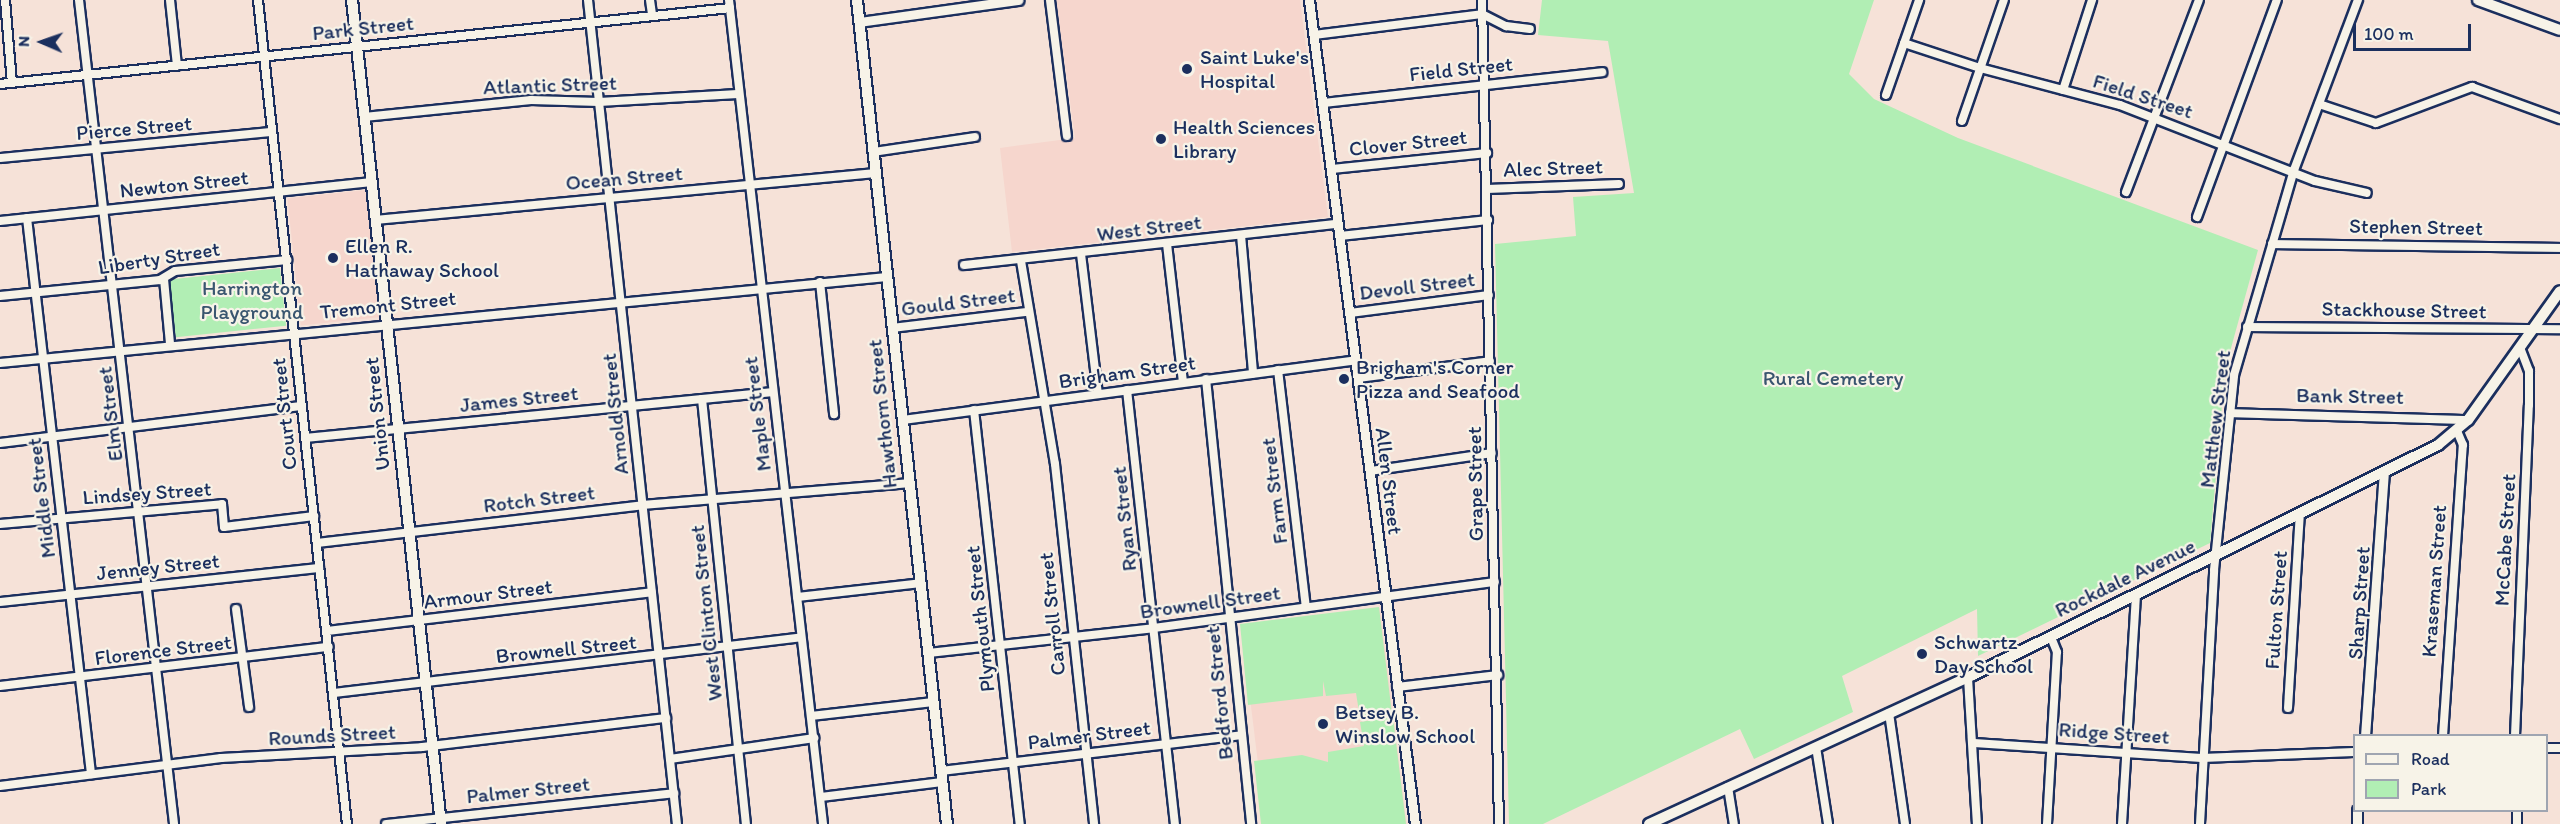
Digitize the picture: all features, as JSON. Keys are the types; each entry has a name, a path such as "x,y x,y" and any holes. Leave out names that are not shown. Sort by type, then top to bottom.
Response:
{"main road":[{"name":"Union Street","path":"352,0 440,821"},
{"name":"Hawthorn Street","path":"857,0 947,824"},
{"path":"2478,0 2560,30"},
{"name":"Rockdale Avenue","path":"1649,824 1968,678 2384,473 2457,430 2469,420 2560,291"}],"street":[{"path":"5,0 12,83"},
{"name":"Elm Street","path":"79,0 140,512 174,824"},
{"path":"170,0 177,66"},
{"name":"Court Street","path":"258,0 347,824"},
{"name":"Arnold Street","path":"588,0 677,824"},
{"path":"650,0 652,15"},
{"path":"859,22 958,4 1018,0"},
{"path":"1050,0 1067,136"},
{"name":"Allen Street","path":"1309,0 1415,824"},
{"name":"Grape Street","path":"1482,0 1486,84 1499,824"},
{"path":"1886,95 1919,0"},
{"path":"1962,121 2004,0"},
{"path":"2063,90 2092,0"},
{"path":"2126,192 2199,0"},
{"path":"2197,217 2277,0"},
{"name":"Matthew Street","path":"2200,824 2202,758 2216,555 2230,412 2247,327 2294,170 2358,0"},
{"name":"Park Street","path":"0,84 591,22 730,4"},
{"name":"Maple Street","path":"730,4 771,392 812,716 823,824"},
{"path":"1314,35 1482,14 1506,26 1530,29"},
{"name":"Field Street","path":"1904,43 1980,68 2156,117 2346,191 2367,193"},
{"name":"Field Street","path":"1323,103 1602,72"},
{"path":"2319,104 2376,123 2472,87 2560,119"},
{"name":"Atlantic Street","path":"364,117 531,100 599,102 738,94"},
{"name":"Pierce Street","path":"0,158 272,132"},
{"path":"873,152 975,137"},
{"name":"Clover Street","path":"1332,169 1487,153"},
{"name":"Ocean Street","path":"375,220 876,173"},
{"name":"Newton Street","path":"0,221 372,182"},
{"name":"Alec Street","path":"1487,189 1619,184"},
{"name":"Middle Street","path":"27,219 92,774"},
{"path":"1340,236 1488,220"},
{"name":"West Street","path":"964,265 1021,261 1338,224"},
{"path":"1240,235 1253,373"},
{"path":"1167,244 1183,382"},
{"name":"Stephen Street","path":"2272,244 2560,248"},
{"path":"1081,254 1098,394"},
{"name":"Liberty Street","path":"0,296 164,279 179,271 287,260"},
{"name":"Carroll Street","path":"1021,261 1027,312 1055,464 1094,824"},
{"name":"Tremont Street","path":"0,363 170,344 887,276"},
{"path":"164,279 170,344"},
{"path":"820,282 834,414"},
{"name":"Devoll Street","path":"1350,313 1489,295"},
{"name":"Gould Street","path":"892,328 1027,312"},
{"name":"Stackhouse Street","path":"2247,327 2560,329"},
{"name":"McCabe Street","path":"2515,734 2529,405 2529,371 2520,348"},
{"name":"Brigham Street","path":"903,420 1356,360"},
{"path":"1358,378 1490,361"},
{"name":"Farm Street","path":"1278,370 1306,608"},
{"name":"Bedford Street","path":"1206,380 1251,824"},
{"name":"Ryan Street","path":"1128,390 1175,824"},
{"name":"James Street","path":"305,438 771,392"},
{"name":"West Clinton Street","path":"702,399 747,824"},
{"path":"0,443 301,406"},
{"name":"Plymouth Street","path":"974,410 1020,824"},
{"name":"Bank Street","path":"2230,412 2469,420"},
{"name":"Kraseman Street","path":"2443,734 2463,445 2457,430"},
{"path":"1370,471 1492,453"},
{"name":"Sharp Street","path":"2365,734 2384,473"},
{"name":"Rotch Street","path":"317,543 643,504 712,501 910,483"},
{"name":"Lindsey Street","path":"0,524 222,504 224,527 314,516"},
{"name":"Fulton Street","path":"2288,708 2300,514"},
{"name":"Jenney Street","path":"0,602 319,568"},
{"name":"Brownell Street","path":"928,653 1154,628 1495,582"},
{"path":"797,597 921,583"},
{"name":"Armour Street","path":"327,631 652,592"},
{"path":"2122,824 2136,594"},
{"path":"236,609 249,707"},
{"name":"Brownell Street","path":"334,693 659,656 801,637"},
{"path":"2047,824 2057,652 2051,637"},
{"name":"Florence Street","path":"0,686 329,647"},
{"path":"1397,687 1498,675"},
{"path":"1968,678 1974,743 1977,824"},
{"path":"812,716 933,702"},
{"path":"1888,713 1905,824"},
{"name":"Rounds Street","path":"0,786 168,764 433,746 666,718"},
{"name":"Palmer Street","path":"821,797 942,777 1014,762 1242,735"},
{"path":"670,759 814,738"},
{"name":"Ridge Street","path":"1974,743 2053,746 2202,758 2353,752"},
{"path":"1816,747 1828,824"},
{"path":"1728,787 1734,824"},
{"name":"Palmer Street","path":"386,824 440,821 674,793"}],"shaded area":[{"name":"Saint Luke's Hospital","path":"1056,0 1300,0 1328,217 1012,252 1000,148 1075,138"},
{"name":"Ellen R. Hathaway School","path":"366,190 379,317 301,326 287,198"},
{"name":"Betsey B. Winslow School","path":"1380,608 1407,824 1265,824 1241,625"}],"green space":[{"name":"Rural Cemetery","path":"1542,0 1874,0 1849,74 1874,99 1958,138 2258,250 2225,370 2210,543 1978,656 1977,609 1842,676 1853,712 1754,759 1740,729 1543,824 1509,824 1495,244 1576,236 1573,197 1634,193 1608,41 1538,35"},
{"name":"Harrington Playground","path":"280,268 286,326 176,337 170,280"},
{"path":"1379,607 1392,714 1360,718 1356,693 1326,696 1323,681 1323,696 1248,705 1240,624"},
{"path":"1393,717 1406,824 1261,824 1254,761 1302,755 1328,762 1328,752 1364,746 1360,722"}],"place":[{"name":"Saint Luke's Hospital","path":"1187,69"},
{"name":"Health Sciences Library","path":"1161,139"},
{"name":"Ellen R. Hathaway School","path":"333,258"},
{"name":"Brigham's Corner Pizza and Seafood","path":"1344,379"},
{"name":"Schwartz Day School","path":"1922,654"},
{"name":"Betsey B. Winslow School","path":"1323,724"}]}
